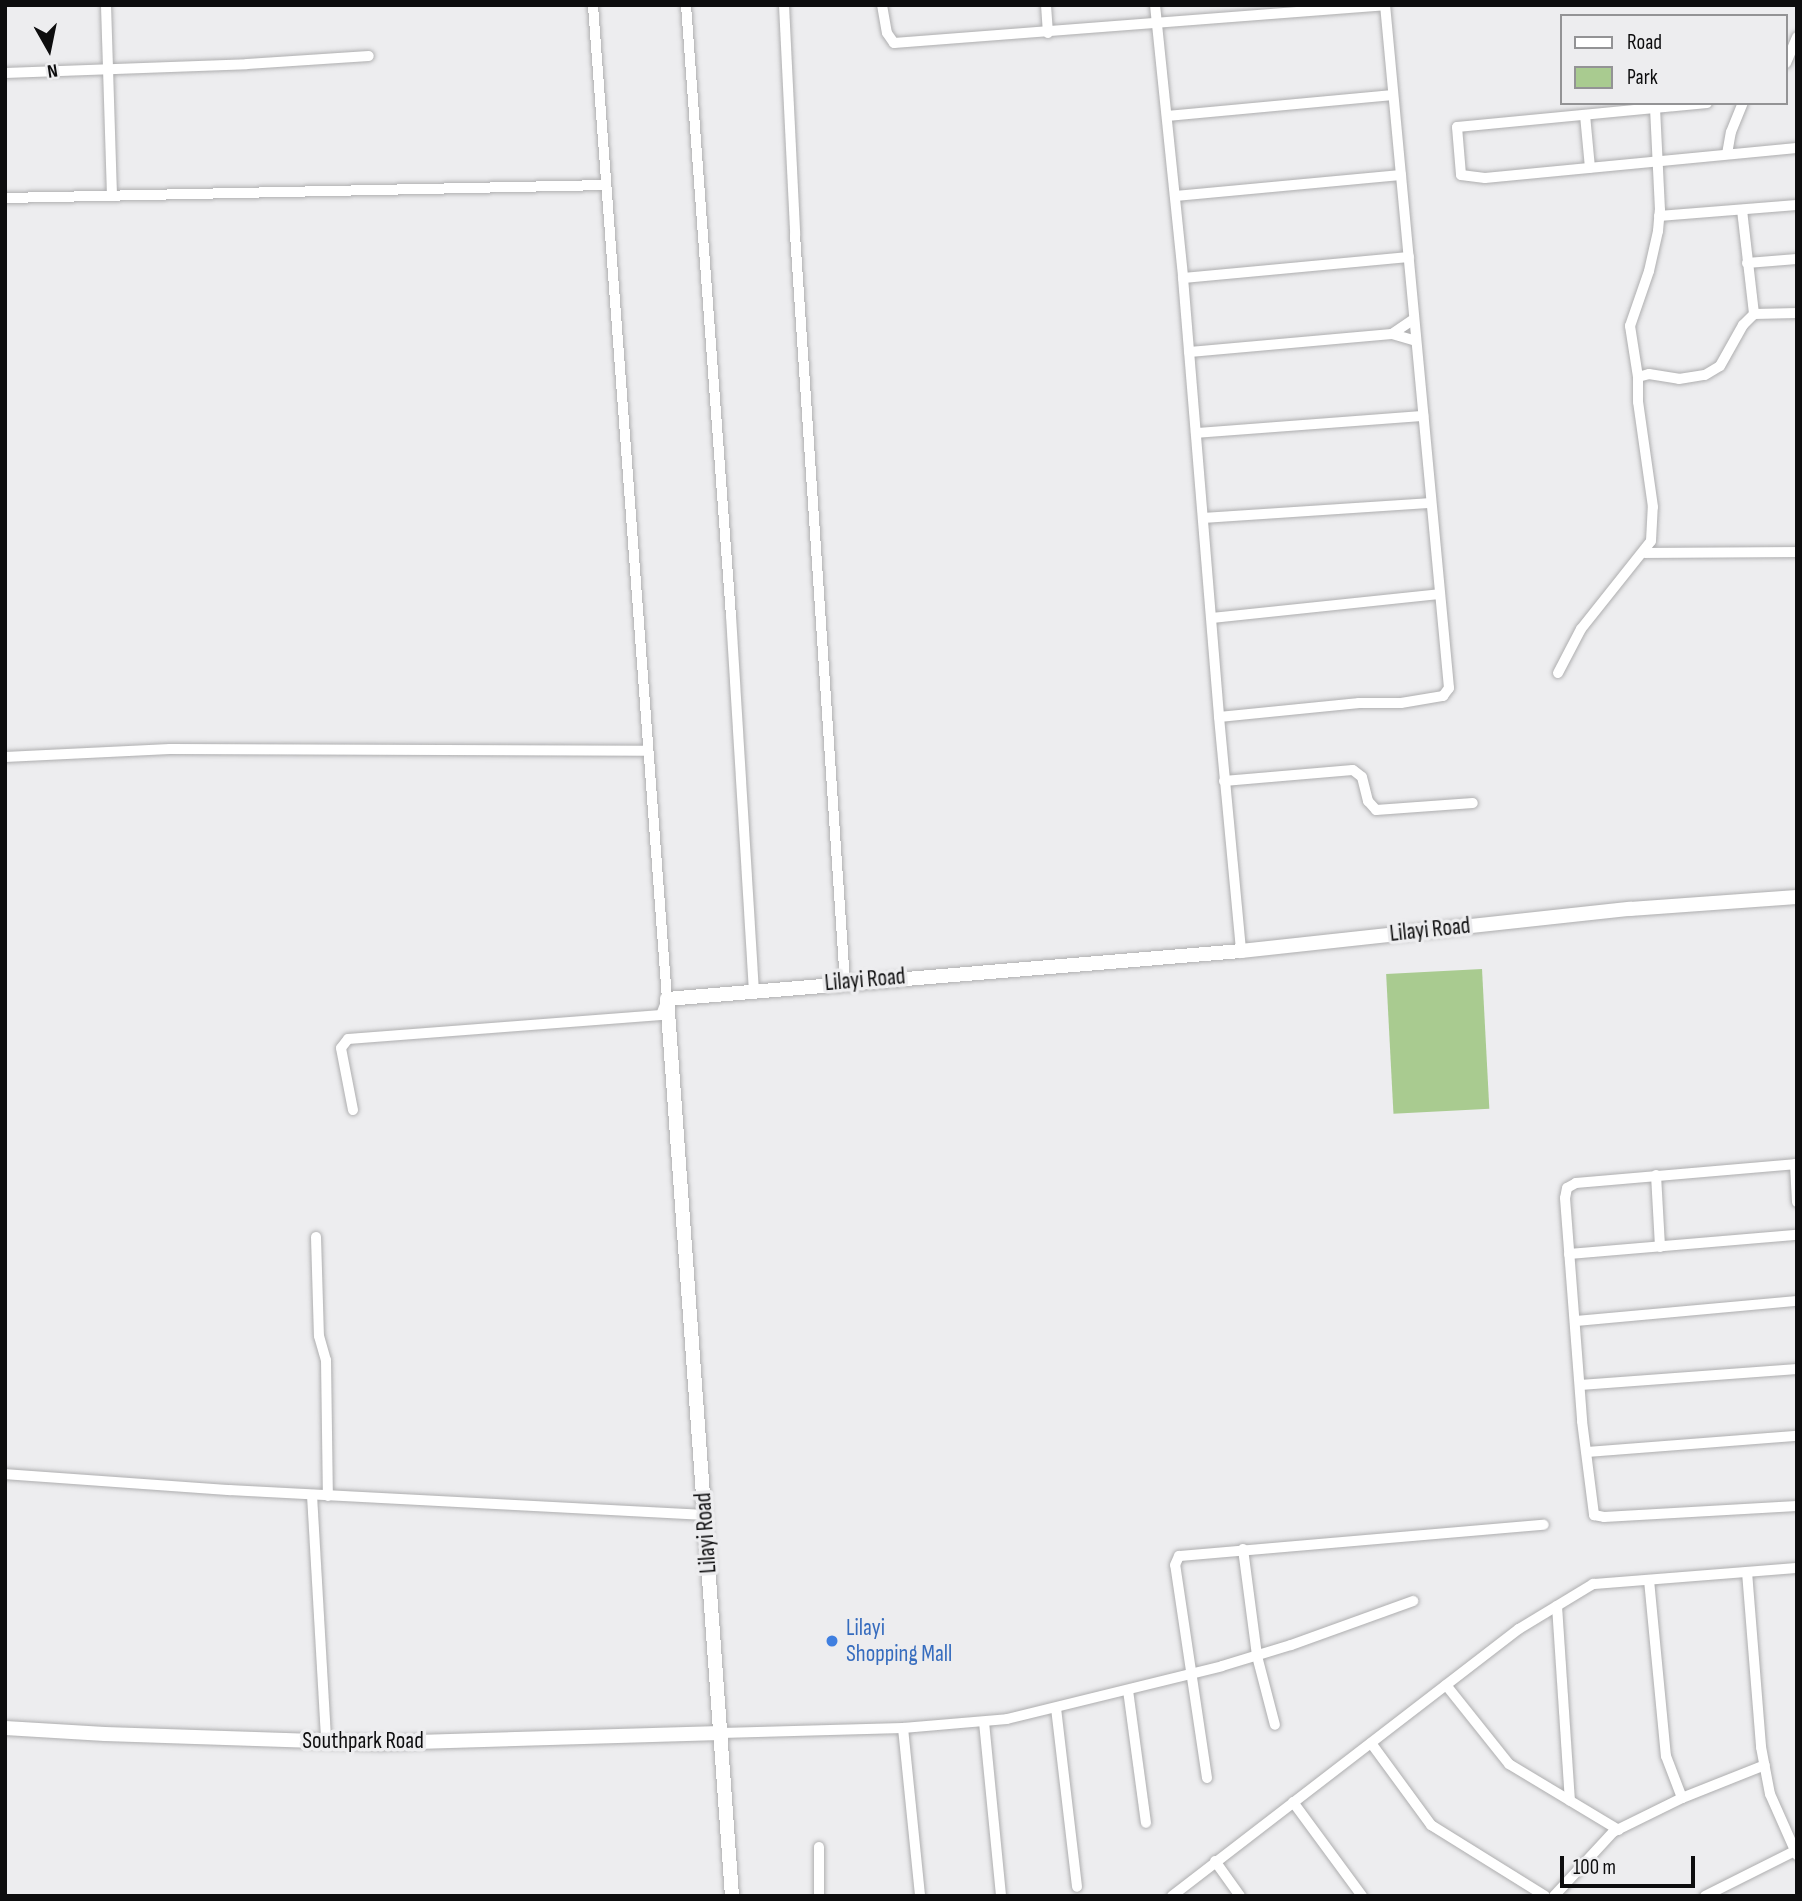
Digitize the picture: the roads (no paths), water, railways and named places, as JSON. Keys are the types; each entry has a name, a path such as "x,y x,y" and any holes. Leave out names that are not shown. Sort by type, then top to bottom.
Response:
{"street":[{"path":"106,5 112,195"},
{"path":"353,1111 341,1048 348,1039 661,1015 667,999 646,751 593,5"},
{"path":"686,5 730,602 754,990"},
{"path":"784,5 795,234 845,982"},
{"path":"882,5 887,33 894,43 1157,25 1385,5 1449,688 1443,696 1401,703 1359,703 1219,717"},
{"path":"1046,5 1048,33"},
{"path":"1155,5 1183,278 1224,781 1241,951"},
{"path":"1788,58 1797,37"},
{"path":"5,73 247,64 369,55"},
{"path":"1167,116 1393,95"},
{"path":"1690,105 1457,127 1461,174 1485,178 1797,148"},
{"path":"1727,154 1731,132 1742,105"},
{"path":"1558,673 1581,629 1645,553 1651,541 1653,507 1638,402 1638,377 1630,340 1630,319 1649,271 1659,216 1655,109"},
{"path":"1585,115 1590,168"},
{"path":"1175,196 1401,175"},
{"path":"5,198 605,185"},
{"path":"1659,216 1797,205"},
{"path":"1742,210 1754,314"},
{"path":"1183,278 1409,257"},
{"path":"1747,263 1797,258"},
{"path":"1638,377 1649,374 1679,380 1715,370 1724,361 1743,324 1754,314 1797,313"},
{"path":"1392,334 1414,319"},
{"path":"1189,352 1392,334 1416,341"},
{"path":"1196,432 1423,416"},
{"path":"1204,518 1431,503"},
{"path":"1645,553 1797,552"},
{"path":"1212,618 1439,594"},
{"path":"5,757 170,749 646,751"},
{"path":"1224,781 1353,769 1362,777 1368,801 1376,810 1473,803"},
{"name":"Lilayi Road","path":"732,1896 667,999 845,982 1241,951 1630,909 1797,897"},
{"path":"1797,1202 1796,1164 1576,1183 1567,1188 1569,1254 1592,1511 1598,1517 1797,1506"},
{"path":"1656,1175 1660,1247"},
{"path":"1569,1254 1797,1235"},
{"path":"316,1237 319,1336 326,1360 328,1496"},
{"path":"1576,1321 1797,1301"},
{"path":"1580,1385 1797,1368"},
{"path":"1587,1452 1797,1436"},
{"path":"5,1474 328,1496 705,1515"},
{"path":"312,1495 326,1741"},
{"path":"1207,1778 1176,1559 1179,1556 1243,1549 1463,1535 1544,1525"},
{"path":"1243,1549 1257,1656 1275,1726"},
{"path":"1172,1896 1519,1629 1593,1584 1797,1568"},
{"path":"1705,1896 1796,1853 1770,1794 1747,1572"},
{"path":"1649,1580 1666,1756 1682,1798"},
{"path":"721,1733 903,1728 984,1722 1056,1708 1257,1656 1413,1601"},
{"path":"1557,1606 1570,1801"},
{"path":"1446,1685 1509,1764 1619,1829"},
{"path":"1128,1690 1146,1823"},
{"path":"1056,1708 1077,1886"},
{"path":"984,1722 1001,1896"},
{"name":"Southpark Road","path":"5,1728 383,1743 721,1733"},
{"path":"903,1728 920,1896"},
{"path":"1371,1742 1431,1825 1545,1896"},
{"path":"1554,1896 1619,1829 1682,1798 1765,1765"},
{"path":"1293,1802 1362,1896"},
{"path":"818,1896 819,1847"},
{"path":"1215,1861 1240,1896"}],"place":[{"name":"Lilayi Shopping Mall","path":"832,1641"}]}
